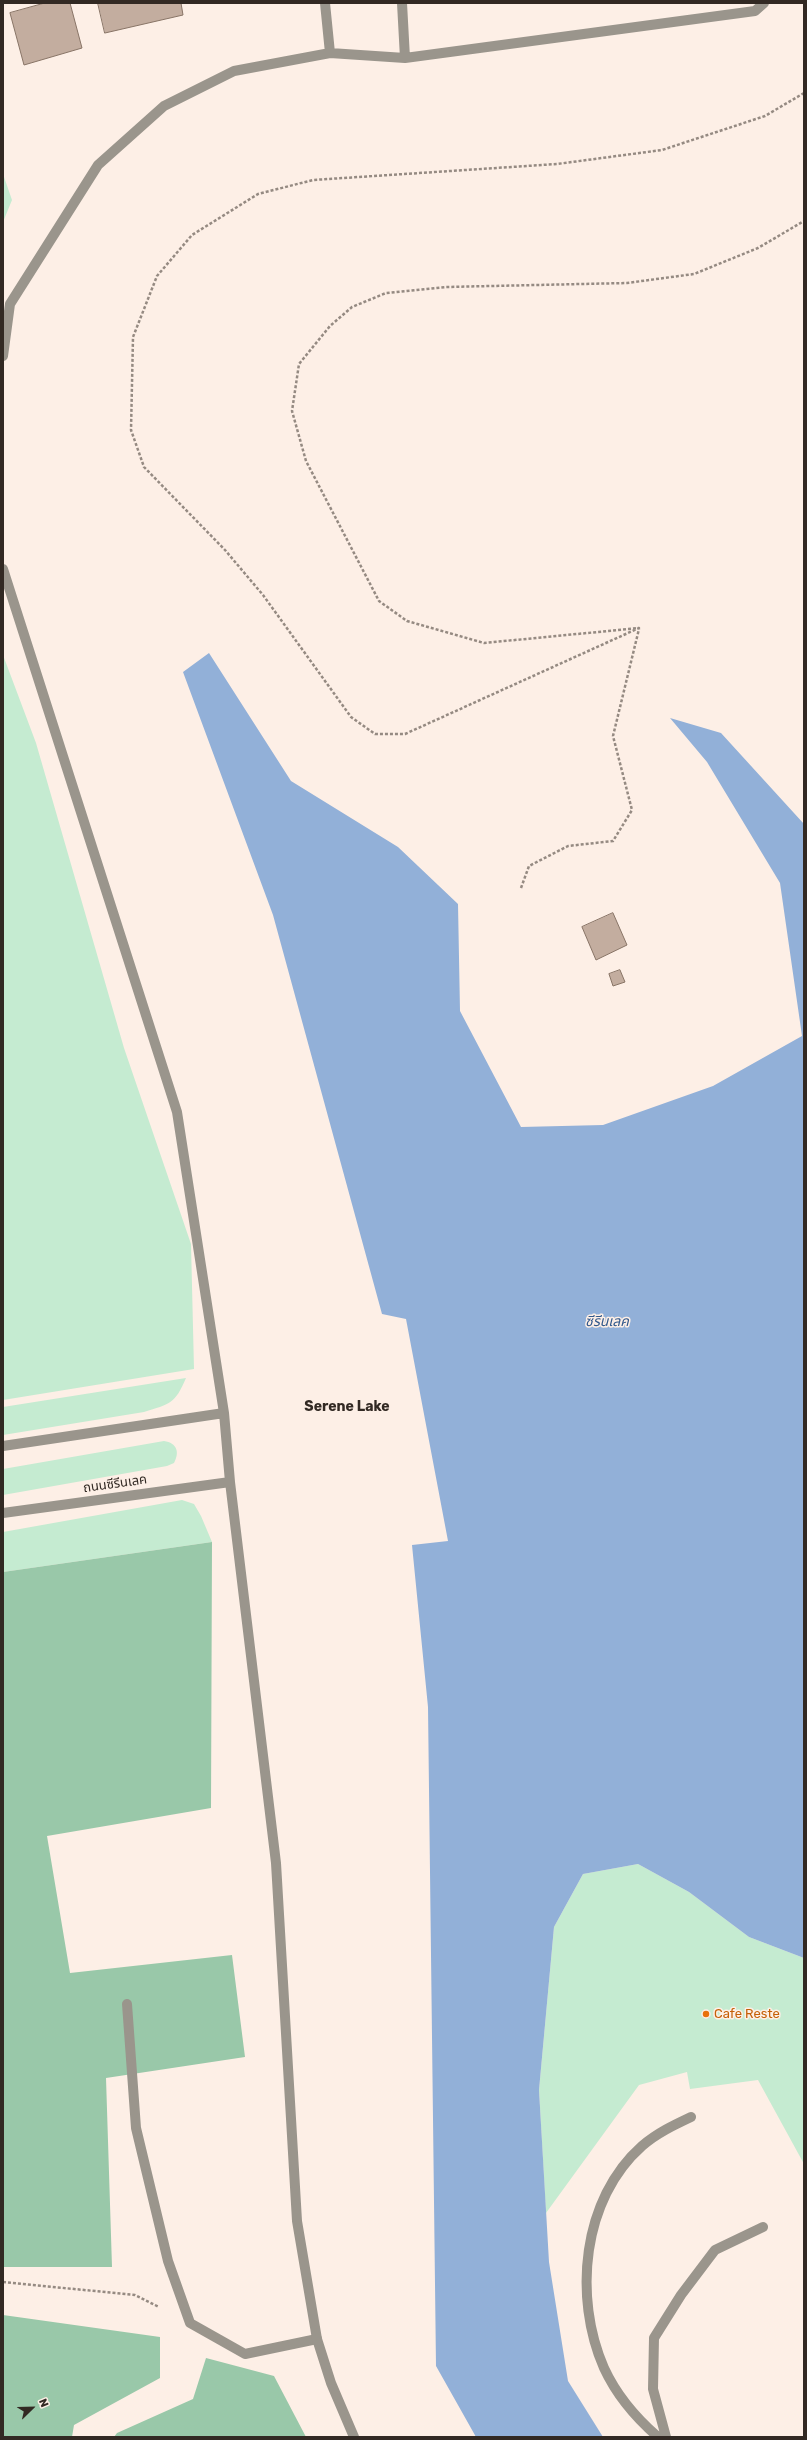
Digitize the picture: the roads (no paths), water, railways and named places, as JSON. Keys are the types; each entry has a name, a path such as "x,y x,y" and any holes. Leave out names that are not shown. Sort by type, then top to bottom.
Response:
{"street":[{"path":"325,3 330,53"},
{"path":"402,3 405,58"},
{"path":"3,356 10,304 98,165 164,106 234,71 330,53 405,58 755,11 764,3"},
{"path":"3,569 5,586 177,1112 224,1413 230,1482 276,1863 297,2221 317,2339 331,2383 354,2437"},
{"path":"3,1446 224,1413"},
{"name":"ถนนซีรีนเลค","path":"3,1513 230,1482"},
{"path":"127,2004 136,2128 168,2261 190,2323 245,2354 317,2339"},
{"path":"658,2437 643,2424 621,2398 604,2368 594,2336 588,2302 590,2246 596,2218 606,2191 623,2167 642,2146 666,2129 691,2117"},
{"path":"666,2437 652,2389 654,2338 681,2295 715,2250 763,2227"}],"water":[{"name":"ซีรีนเลค","path":"209,653 291,781 398,847 458,904 460,1011 521,1127 603,1125 713,1086 802,1036 780,883 707,762 670,718 721,733 804,824 804,1958 749,1937 689,1892 638,1864 583,1874 554,1927 539,2090 549,2262 568,2381 603,2437 476,2437 436,2366 428,1707 412,1545 448,1541 406,1319 382,1314 273,915 183,672"}],"place":[{"name":"Cafe Reste","path":"706,2014"}],"district":[{"name":"Serene Lake","path":"347,1407"}]}
